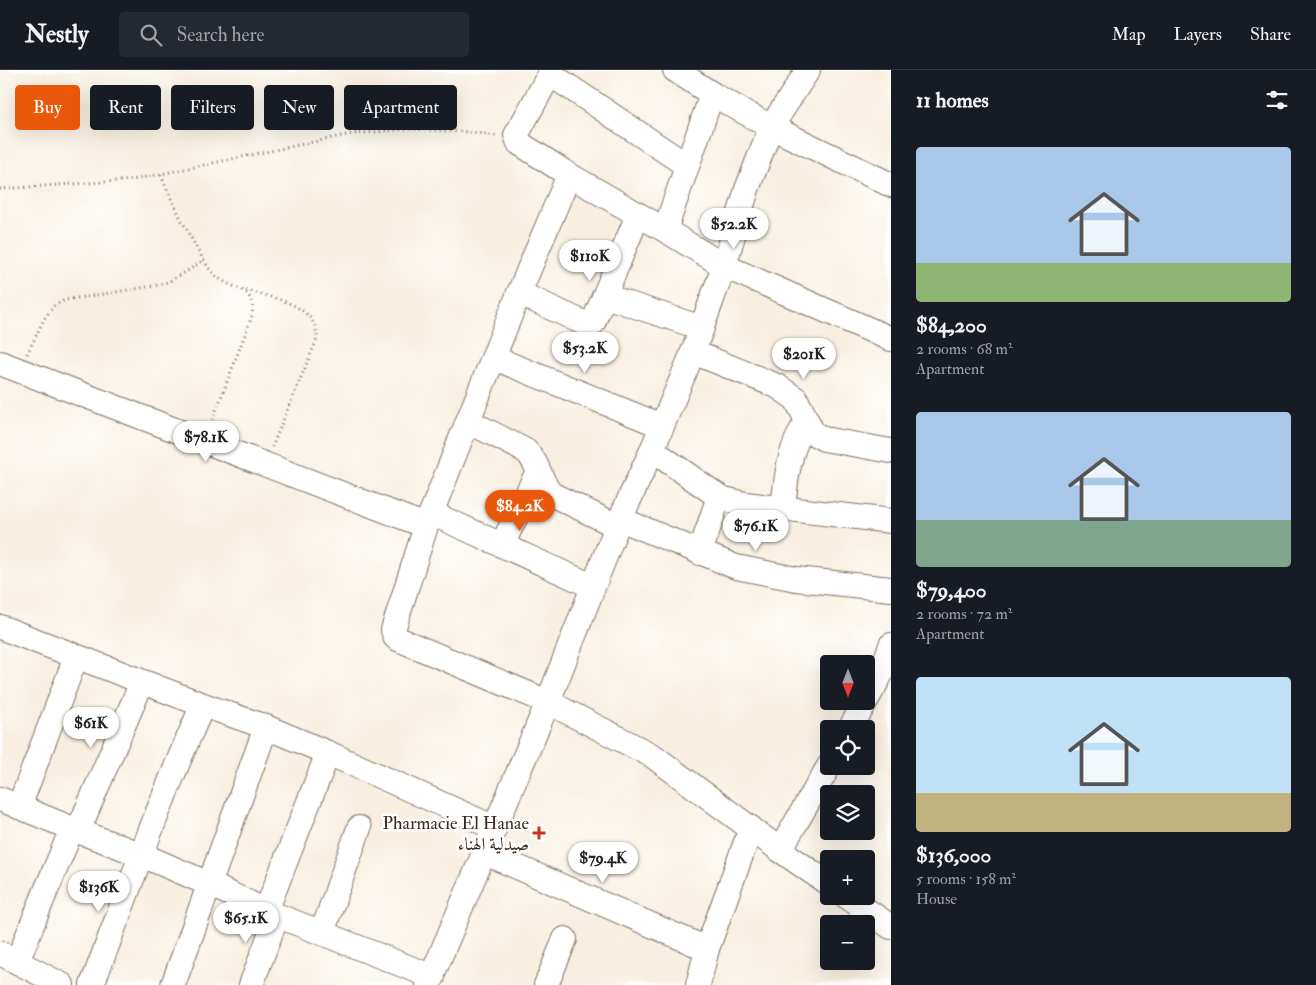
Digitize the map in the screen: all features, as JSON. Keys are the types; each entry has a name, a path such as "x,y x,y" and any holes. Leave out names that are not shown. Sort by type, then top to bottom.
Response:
{"street":[{"path":"675,70 712,94 771,127 891,185"},
{"path":"76,657 6,806 142,855 271,914 322,933 430,981 548,702 618,522 652,450 693,352 724,266 747,189 771,127 808,70"},
{"path":"686,165 551,72 518,132 517,139 519,143 724,266 891,340"},
{"path":"665,230 712,94"},
{"path":"569,174 519,293 429,520 393,630 395,637 548,702 653,756 820,878"},
{"path":"519,293 590,325 594,323 638,215"},
{"path":"605,296 702,328"},
{"path":"693,352 790,393 796,399 806,423 813,433 824,439 891,451"},
{"path":"494,358 662,426"},
{"path":"10,367 265,464 502,545 592,586"},
{"path":"468,421 526,451 530,455 546,488 552,494 618,522 736,567 796,579 891,589"},
{"path":"783,508 792,453 806,423"},
{"path":"652,450 719,496 746,504 891,521"},
{"path":"502,545 538,471"},
{"path":"700,553 719,496"},
{"path":"0,627 203,705 266,727 495,828"},
{"path":"855,720 880,676 891,645"},
{"path":"62,985 9,958 75,830 142,682"},
{"path":"92,985 155,818 203,705"},
{"path":"173,985 266,727"},
{"path":"251,985 271,914 328,753"},
{"path":"780,850 824,775"},
{"path":"322,933 359,828"},
{"path":"698,985 707,949 750,828"},
{"path":"485,853 707,949"},
{"path":"859,905 891,927"},
{"path":"546,985 565,939"}],"path":[{"path":"0,189 132,180 351,134 408,129 471,132 517,139"},
{"path":"161,174 173,206 214,274 224,282 304,311 316,325 317,339 265,464"},
{"path":"10,367 54,306 64,300 161,284 204,260"},
{"path":"204,441 252,316 251,297 245,290"}],"place":[{"name":"Pharmacie El Hanae صيدلية الهناء","path":"539,833"}]}
